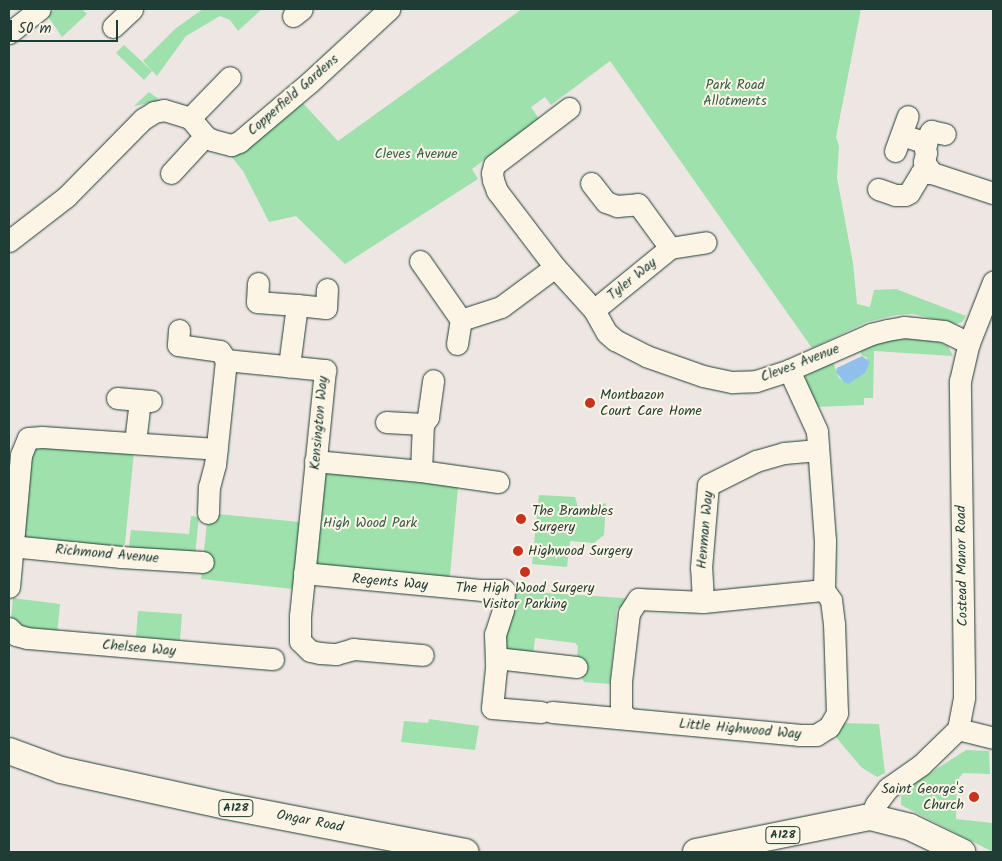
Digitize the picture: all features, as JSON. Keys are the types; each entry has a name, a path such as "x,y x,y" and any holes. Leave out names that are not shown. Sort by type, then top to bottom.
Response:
{"main road":[{"name":"Ongar Road","path":"9,751 61,770 226,806 466,852"},
{"name":"A128","path":"696,852 870,817 910,827 962,852"}],"street":[{"path":"9,33 40,9"},
{"path":"114,27 132,9"},
{"name":"Copperfield Gardens","path":"205,136 225,144 239,142 310,82 374,13"},
{"path":"190,118 230,78"},
{"name":"Cleves Avenue","path":"570,108 494,165 492,173 497,192 555,267 594,310 607,333 615,340 646,356 703,376 732,382 756,380 789,370 871,334 896,328 944,331 969,344"},
{"path":"12,231 66,197 119,132 154,112 164,110 190,118 205,136 172,173"},
{"path":"932,173 924,162 925,149 931,131 945,134"},
{"path":"902,134 921,141 925,149"},
{"path":"878,189 900,196 909,193 916,198 920,172 932,173 993,193"},
{"name":"Tyler Way","path":"591,183 606,202 617,206 638,204 670,248"},
{"name":"Tyler Way","path":"594,310 670,248 706,242"},
{"path":"420,261 461,320 457,344"},
{"path":"461,320 501,307 555,267"},
{"name":"Costead Manor Road","path":"958,729 964,680 960,380 969,344 993,282"},
{"path":"258,283 257,302 326,308 328,289"},
{"path":"289,366 296,305"},
{"path":"180,330 178,345 220,351 226,360 217,450 209,487 208,513"},
{"name":"Kensington Way","path":"226,360 325,370 304,573"},
{"name":"Little Highwood Way","path":"547,712 798,735 816,735 829,727 837,713 835,633 831,600 824,590 825,541 816,431 789,370"},
{"path":"421,471 423,424 428,417 433,380"},
{"path":"117,398 145,401 135,443"},
{"path":"386,422 423,424"},
{"path":"9,587 10,547 20,455 28,438 42,437 217,450"},
{"name":"Henman Way","path":"703,602 701,568 708,485 756,461 784,453 818,450"},
{"path":"316,461 421,471 498,482"},
{"name":"Richmond Avenue","path":"10,547 203,562"},
{"path":"304,573 300,641 310,651 336,654 353,649 423,654"},
{"name":"Regents Way","path":"304,573 482,590 504,590 503,610 495,634 496,658 492,708 547,712"},
{"path":"627,718 621,711 621,681 629,613 638,599 703,602 824,590"},
{"name":"Chelsea Way","path":"9,628 16,635 27,638 273,658"},
{"path":"496,658 576,666"},
{"path":"870,817 876,804 888,788 921,765 958,729 989,740"}],"green space":[{"path":"56,9 82,9 87,14 62,37 47,15"},
{"path":"203,9 262,9 238,31 230,20 220,16 186,36 157,76 143,61 176,28"},
{"name":"Park Road Allotments","path":"522,9 861,9 836,137 839,146 837,178 853,263 857,304 870,307 874,290 896,289 966,316 962,322 956,324 913,314 896,315 867,322 812,348 610,61 551,105 545,97 531,107 539,119 472,169 478,179 345,264 296,216 269,222 243,171 230,155 298,98 338,141"},
{"path":"124,45 152,71 144,80 116,53"},
{"path":"149,92 161,101 134,106"},
{"path":"892,337 924,338 939,342 948,346 953,356 874,351 873,398 864,398 864,405 814,407 805,381 806,376 833,362 839,378 848,383 865,373 867,357 862,356 860,350"},
{"path":"35,443 134,452 124,553 26,542 20,526 27,457"},
{"name":"High Wood Park","path":"315,461 459,476 449,587 304,573 302,590 201,579 208,513 310,523"},
{"path":"539,495 575,497 579,510 606,503 604,535 594,543 570,541 567,567 532,564"},
{"path":"191,516 199,517 195,555 128,555 131,530 189,534"},
{"path":"504,590 638,599 617,609 610,684 584,682 576,667 578,646 575,643 535,638 533,656 496,658"},
{"path":"13,598 60,604 57,635 27,633 11,619"},
{"path":"138,611 182,614 180,641 136,637"},
{"path":"429,719 479,726 475,750 401,742 404,721 428,723"},
{"path":"839,723 879,724 885,773 877,777 861,767 836,737"},
{"path":"966,750 989,751 990,774 963,773 957,781 956,819 993,823 993,852 901,805 901,797 910,786"}],"water":[{"path":"862,356 870,362 865,373 848,384 844,382 836,372 837,368"}],"place":[{"name":"Montbazon Court Care Home","path":"590,403"},
{"name":"The Brambles Surgery","path":"521,519"},
{"name":"Highwood Surgery","path":"518,551"},
{"name":"The High Wood Surgery Visitor Parking","path":"525,572"},
{"name":"Saint George's Church","path":"974,797"}]}
